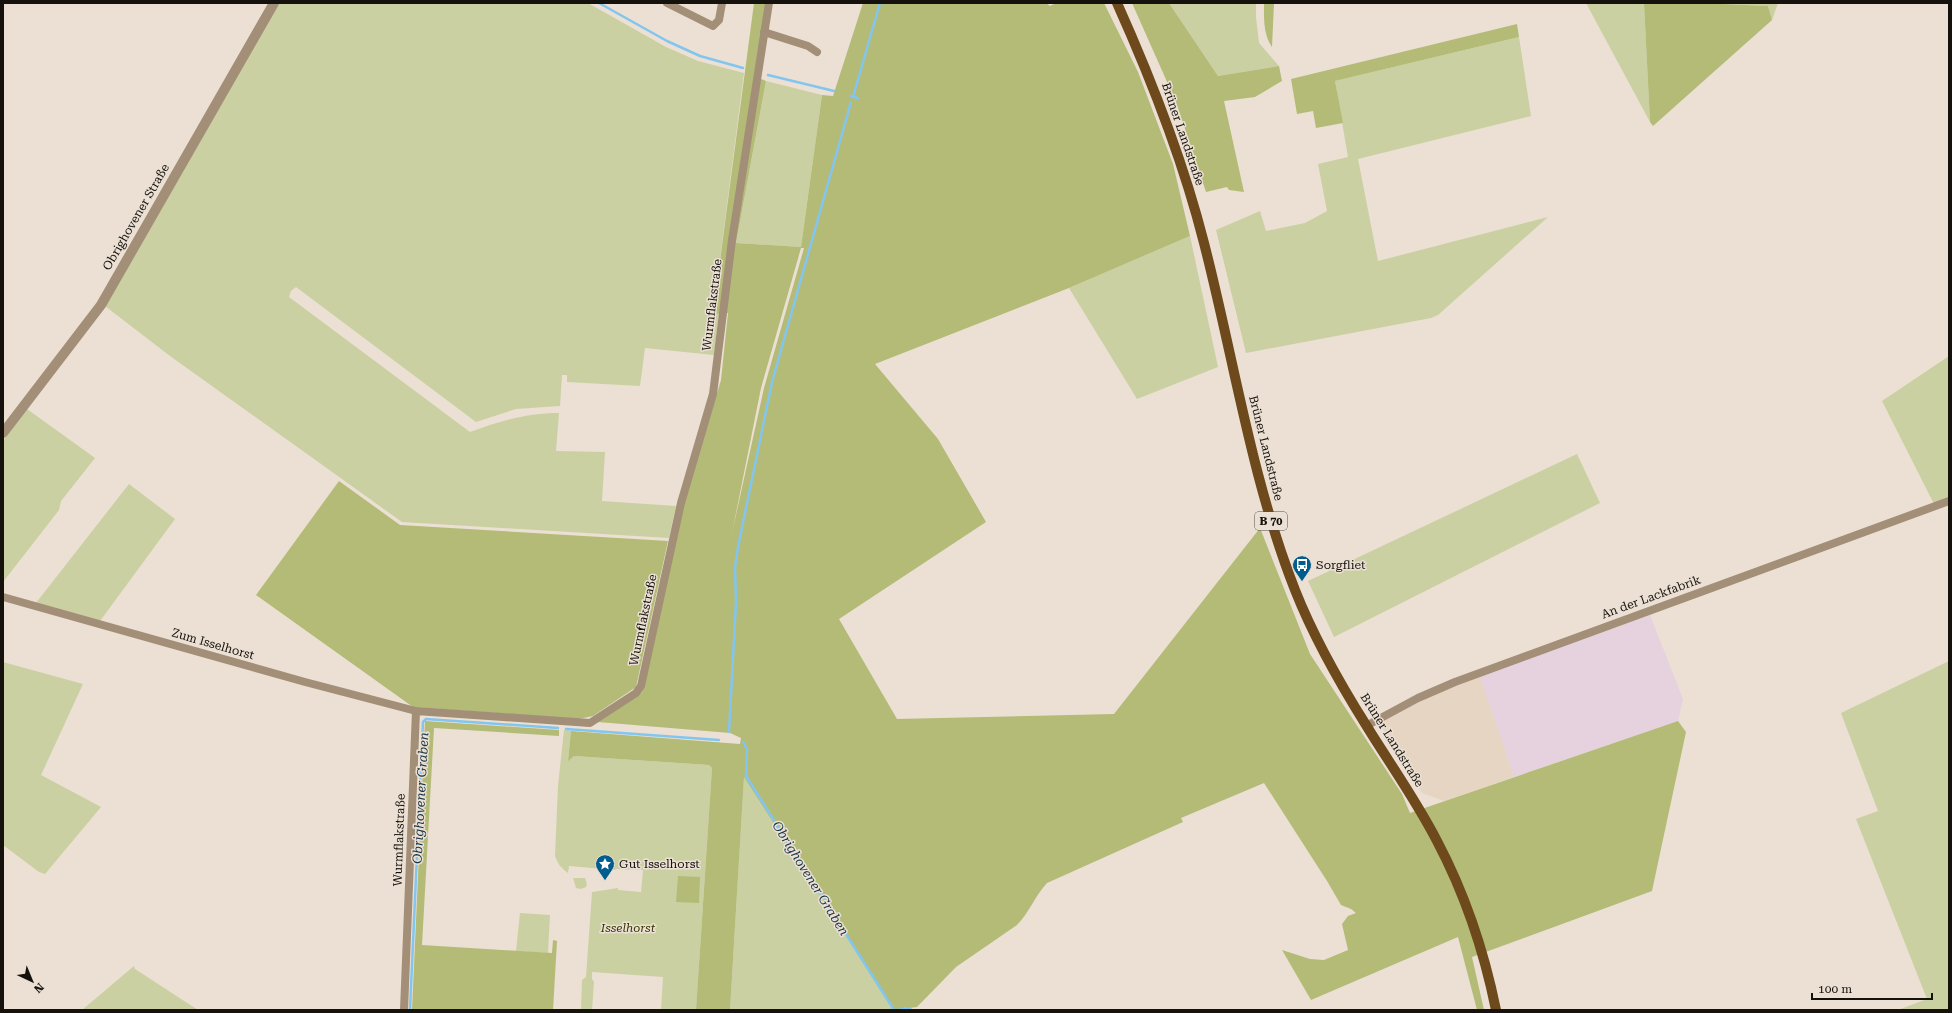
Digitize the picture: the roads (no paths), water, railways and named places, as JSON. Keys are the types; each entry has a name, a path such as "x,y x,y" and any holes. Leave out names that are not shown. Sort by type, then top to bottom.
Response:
{"main road":[{"name":"Brüner Landstraße","path":"1117,3 1160,103 1193,199 1256,468 1277,542 1313,632 1366,726 1415,801 1453,874 1479,942 1496,1010"}],"street":[{"name":"Obrighovener Straße","path":"3,433 101,305 274,3"},
{"path":"666,3 713,26 719,20 722,3"},
{"name":"Wurmflakstraße","path":"404,1010 416,711 590,723 636,693 641,686 681,503 714,394 732,240 769,3"},
{"path":"764,32 808,46 817,52"},
{"name":"An der Lackfabrik","path":"1366,726 1418,698 1455,682 1949,501"},
{"name":"Zum Isselhorst","path":"3,597 297,680 416,711"}],"waterway":[{"path":"599,3 667,41 700,56 743,68"},
{"path":"853,97 880,3"},
{"path":"768,75 834,91"},
{"path":"851,96 858,98"},
{"path":"729,732 736,602 735,567 738,547 772,382 851,102"},
{"name":"Obrighovener Graben","path":"410,1010 423,722 426,719 558,728"},
{"name":"Obrighovener Graben","path":"566,729 719,740"},
{"name":"Obrighovener Graben","path":"743,742 747,749 746,776 894,1010"},
{"name":"Obrighovener Graben","path":"898,1010 906,1008 912,1010"}],"place":[{"name":"Sorgfliet","path":"1302,582"},
{"name":"Gut Isselhorst","path":"605,881"}],"park label":[{"name":"Isselhorst","path":"628,928"}]}
